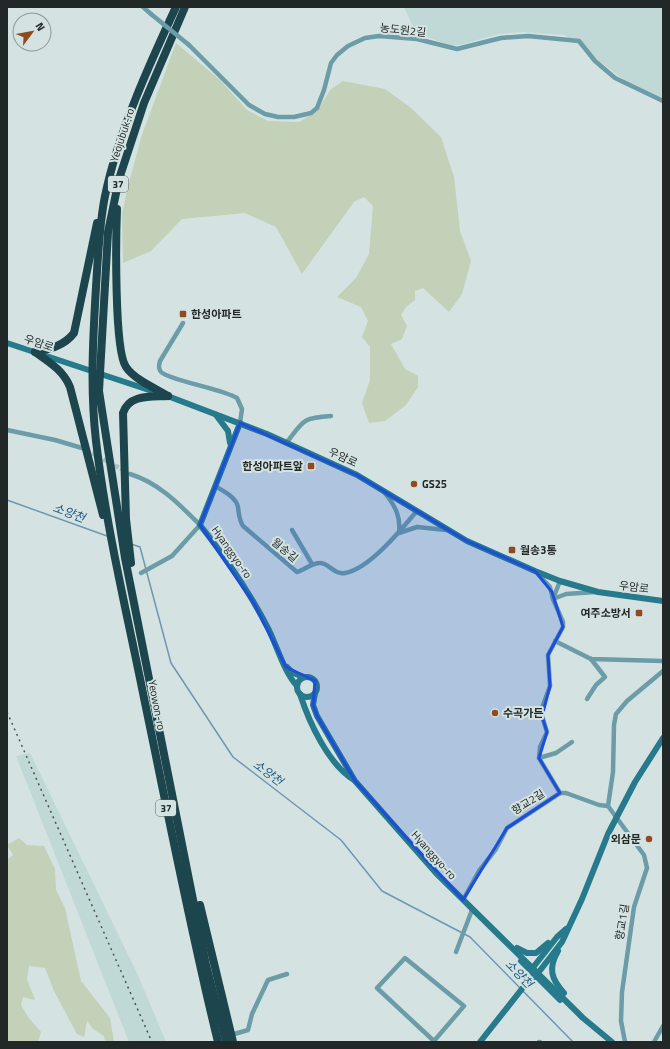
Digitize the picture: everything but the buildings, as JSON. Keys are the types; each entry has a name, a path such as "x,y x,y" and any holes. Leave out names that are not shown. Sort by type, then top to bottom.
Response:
{"highway":[{"name":"Yeojubuk-ro","path":"91,371 99,247 105,197 115,158 134,106 176,7"},
{"name":"Yeojubuk-ro","path":"100,373 108,232 119,179 144,103 185,7"},
{"path":"119,179 116,233 118,317 123,360 128,370 168,396"},
{"path":"35,352 55,348 69,340 74,333 97,223 105,197"},
{"path":"35,352 60,371 70,386 106,516"},
{"name":"37","path":"91,371 96,440 106,516"},
{"name":"Yeowon-ro","path":"100,373 98,391 122,519 129,575 206,965 230,1040"},
{"path":"122,519 123,413 127,405 135,399 168,396"},
{"name":"Yeowon-ro","path":"106,516 113,559 119,572 197,958 218,1042"}],"street":[{"name":"농도원2길","path":"143,7 189,45 249,105 265,114 278,117 294,117 311,113 317,108 331,63 337,55 357,41 379,36 417,39 457,49 501,38 528,36 579,41 595,61 615,78 663,101"},
{"path":"183,324 160,361 158,366 160,371 166,375 201,385 237,398 242,409 240,423"},
{"name":"우암로","path":"7,343 168,396 215,413 286,442 357,475 416,512 467,541 560,581 598,592 663,601"},
{"path":"215,413 228,431 230,438 229,448"},
{"path":"286,442 302,423 309,418 331,416"},
{"name":"Hyanggyo-ro","path":"240,423 200,525 226,559 254,602 289,675 297,686"},
{"path":"7,430 55,440 82,448"},
{"path":"130,474 157,486 200,525 167,559 141,573"},
{"name":"월송길","path":"215,486 234,499 238,505 240,520 244,526 297,572 312,564 324,564 343,574 349,572 369,560 399,533 416,512"},
{"path":"383,490 398,512 400,522 399,533 417,527 446,530"},
{"path":"292,530 312,564"},
{"path":"535,571 550,587 553,599 563,622 563,627 548,655 550,686 542,708 542,716 547,732 540,747 539,758 556,753 572,742"},
{"path":"553,599 560,581"},
{"path":"553,599 566,594 598,592"},
{"path":"555,641 591,659 605,676 596,685 587,698"},
{"path":"591,659 663,661"},
{"path":"286,667 293,673 312,678 315,681 317,685 315,693 307,697 300,694 297,686 298,682 304,677"},
{"path":"560,793 566,793 599,805 608,806 613,772 614,725 616,714 627,701 663,671"},
{"name":"Hyanggyo-ro","path":"315,693 313,705 317,716 356,781 436,873 502,938 531,970 532,978 565,1005 573,1007 596,1030 612,1042"},
{"name":"Hyanggyo-ro","path":"300,694 309,718 333,761 343,774 356,781"},
{"path":"480,1042 532,978 568,927 582,898 599,853 617,816 639,776 663,738"},
{"name":"향교2길","path":"463,900 479,871 496,849 507,828 560,793 539,758"},
{"name":"향교1길","path":"608,806 617,816 644,855 648,868 634,907 622,992 621,1021 625,1042"},
{"path":"457,951 472,910"},
{"path":"502,938 521,951 536,954 550,940 559,940"},
{"path":"532,978 531,970 559,940"},
{"path":"559,940 562,946 552,963 551,972 553,979 570,999 573,1007"},
{"path":"405,958 464,1006 434,1041 376,988 405,958"},
{"path":"230,1040 248,1030 252,1014 268,980 287,974"},
{"path":"654,1042 663,1026"}],"highlighted area":[{"path":"240,423 357,475 467,541 535,571 552,592 563,627 548,655 550,686 542,716 547,732 539,758 560,793 507,828 463,900 355,781 317,716 313,705 315,681 286,667 253,602 200,525"}],"shaded area":[{"path":"404,7 663,7 663,99 628,83 565,35 522,32 499,34 460,45 449,45 416,33"},
{"path":"30,753 137,973 166,1042 129,1042 16,756"}],"green space":[{"path":"176,43 220,80 247,110 268,121 299,122 317,111 331,89 343,81 385,89 411,108 441,137 454,177 460,231 471,261 462,294 449,312 423,288 415,291 415,300 406,307 401,315 407,326 402,339 391,344 405,369 418,376 418,387 406,405 385,421 369,423 362,403 370,380 370,347 362,337 368,321 361,307 337,297 356,278 369,254 373,206 364,197 354,202 302,274 276,227 245,213 182,219 151,251 123,263 122,214 128,186 142,135"},
{"path":"19,838 27,845 44,846 55,869 56,890 65,908 81,981 110,1018 114,1042 105,1042 104,1036 93,1029 87,1021 84,1037 77,1034 54,991 45,968 29,966 27,979 35,1000 23,997 21,1005 28,1017 41,1032 38,1042 7,1042 7,860 13,855 7,845"}],"waterway":[{"name":"소양천","path":"7,500 107,536"},
{"name":"소양천","path":"131,544 140,547 171,663 233,757 341,840 382,891 470,937 520,988"},
{"name":"소양천","path":"523,991 573,1042"}],"tunnel":[{"path":"86,450 125,471"}],"railway":[{"path":"7,712 152,1042"}],"place":[{"name":"한성아파트","path":"183,314"},
{"name":"한성아파트앞","path":"311,466"},
{"name":"GS25","path":"414,484"},
{"name":"월송3통","path":"512,550"},
{"name":"여주소방서","path":"639,613"},
{"name":"수곡가든","path":"495,713"},
{"name":"외삼문","path":"649,839"}]}
